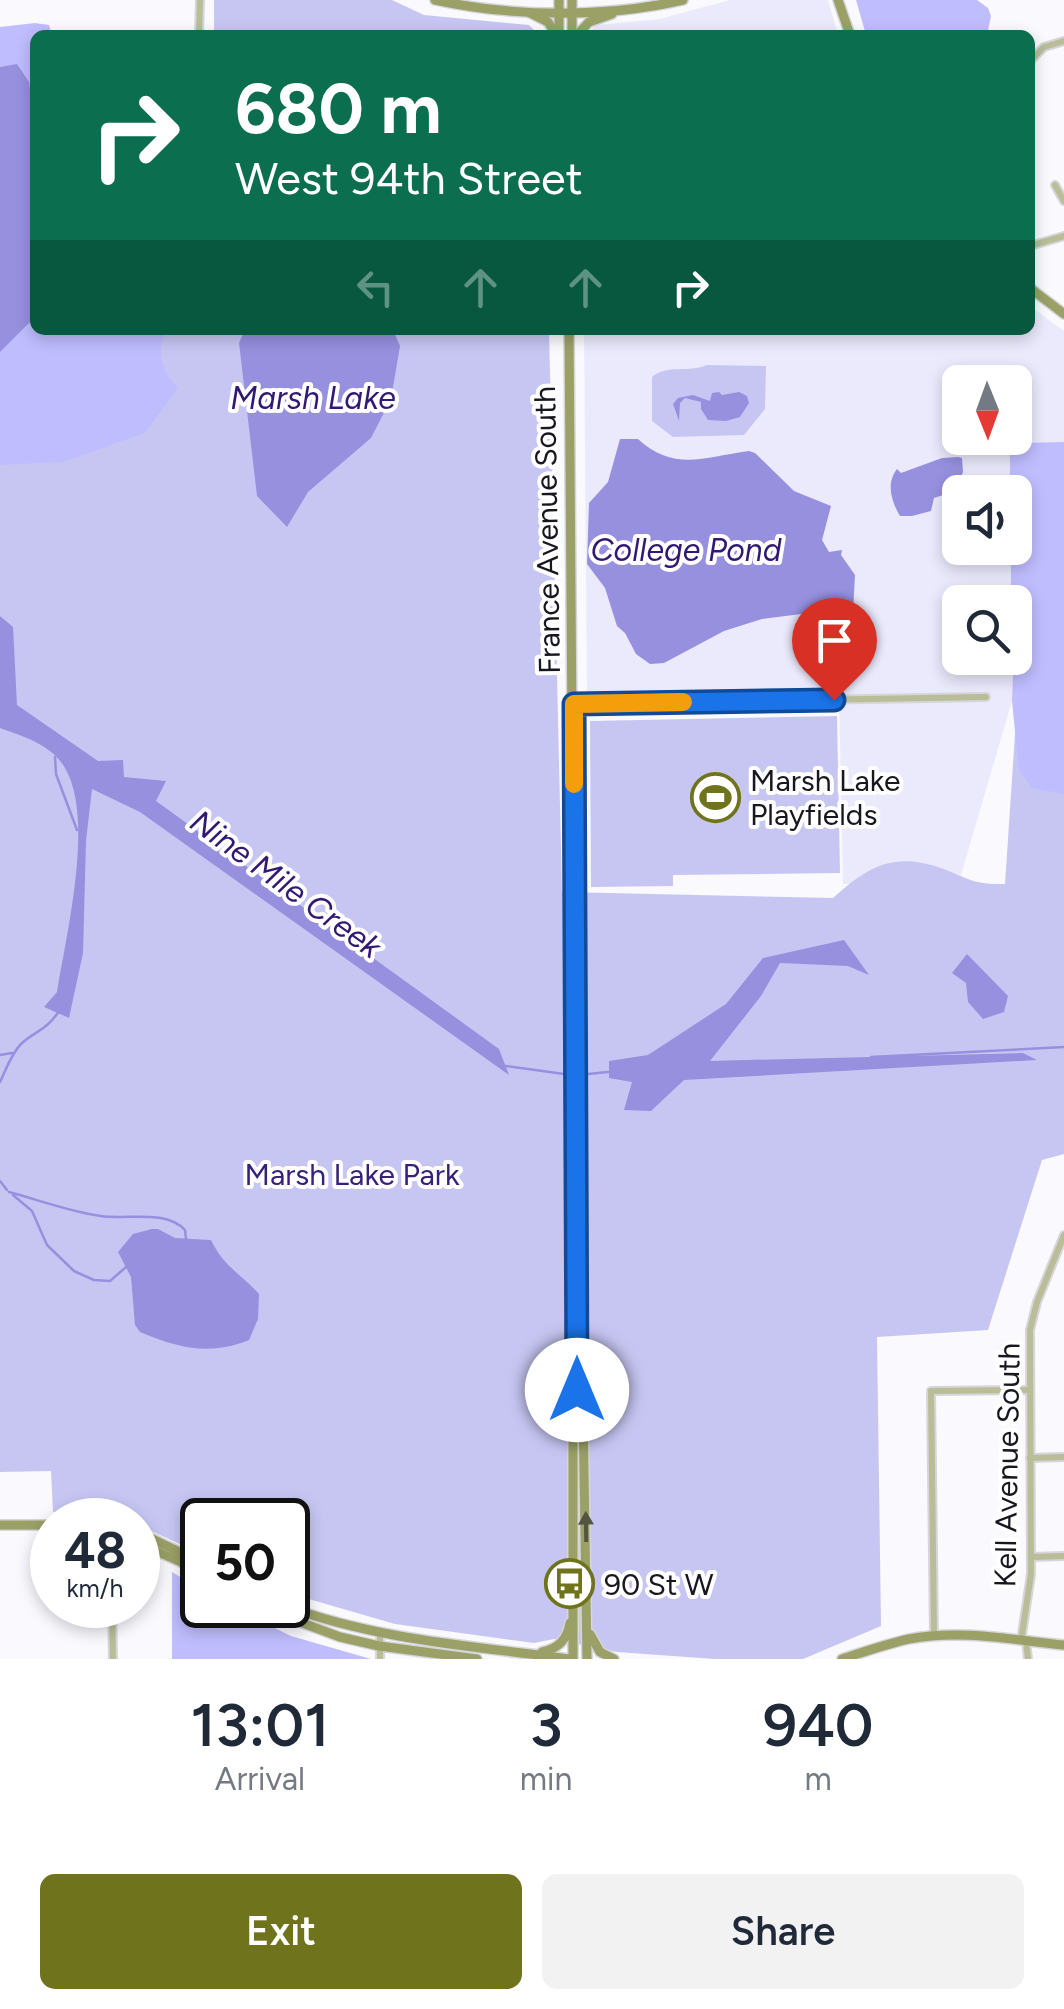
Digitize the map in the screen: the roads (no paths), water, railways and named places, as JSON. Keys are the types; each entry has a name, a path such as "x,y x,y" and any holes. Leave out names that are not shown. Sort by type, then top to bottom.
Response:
{"main road":[{"path":"435,0 523,11 542,18 553,30"},
{"path":"580,30 589,22 626,10 683,0"},
{"path":"838,0 848,30"},
{"path":"523,11 558,6 626,10"},
{"path":"1035,292 1064,314"},
{"name":"France Avenue South","path":"569,335 577,1390 571,1659"},
{"name":"France Avenue South","path":"577,1390 583,1410 587,1659"},
{"path":"0,1524 30,1524"},
{"path":"534,1654 552,1650 562,1642 573,1606"},
{"path":"310,1615 380,1640 477,1659"},
{"path":"586,1622 592,1644 614,1659"},
{"path":"310,1626 340,1638 571,1659"},
{"path":"843,1659 887,1644 934,1636 1064,1645"}],"street":[{"path":"199,30 200,0"},
{"path":"1035,56 1044,47 1064,41"},
{"path":"1055,185 1064,200"},
{"path":"1035,244 1064,236"},
{"path":"574,704 986,697"},
{"name":"Kell Avenue South","path":"1028,1659 1023,1641 1031,1557 1029,1344 1032,1316 1064,1235"},
{"path":"934,1636 931,1391 1030,1390"},
{"path":"1030,1458 1064,1457"},
{"path":"1031,1557 1064,1556"},
{"path":"112,1628 113,1659"},
{"path":"380,1640 380,1659"}],"water":[{"path":"17,64 30,89 30,322 0,352 0,67"},
{"name":"Marsh Lake","path":"243,335 395,335 400,346 391,399 371,438 308,492 287,527 257,496 239,343"},
{"path":"712,393 747,396 749,403 740,417 708,420 701,402 685,398 680,403 679,421 673,404 678,398 693,395 710,401"},
{"name":"College Pond","path":"620,439 638,439 664,456 677,459 749,451 794,491 831,506 822,540 829,552 842,550 841,555 855,575 853,612 847,617 809,613 762,619 724,631 664,663 650,664 636,654 617,626 605,588 587,564 589,503 608,482"},
{"path":"942,458 962,458 962,475 942,475 942,495 934,498 931,511 900,516 891,492 897,469 901,473"},
{"path":"0,616 13,627 17,705 98,761 123,760 124,777 166,781 156,801 499,1049 509,1075 140,812 92,789 86,841 83,953 69,1018 44,1007 57,992 76,878 78,816 74,790 65,768 53,753 0,728"},
{"path":"844,940 869,975 848,966 780,963 761,996 710,1061 1023,1053 1037,1060 684,1080 651,1111 624,1110 632,1082 609,1078 609,1061 648,1055 726,1004 763,958"},
{"path":"967,954 1008,996 1004,1012 983,1019 968,1002 966,983 952,973"},
{"path":"152,1229 175,1238 211,1240 227,1263 259,1294 258,1319 249,1340 207,1349 167,1342 140,1332 135,1325 131,1277 118,1252 133,1234"}],"waterway":[{"path":"55,757 56,774 77,830"},
{"path":"0,1082 17,1048 59,1011"},
{"name":"Nine Mile Creek","path":"871,1057 1064,1047"},
{"path":"0,1055 12,1053"},
{"name":"Nine Mile Creek","path":"506,1066 564,1074"},
{"name":"Nine Mile Creek","path":"588,1074 608,1072"},
{"path":"0,1181 7,1190"},
{"path":"9,1192 89,1214 167,1220 185,1230 186,1239"},
{"path":"13,1195 32,1211 47,1245 74,1271 94,1280 110,1281 126,1267"}],"place":[{"name":"Marsh Lake Playfields","path":"715,797"},
{"name":"90 St W","path":"569,1584"}],"park label":[{"name":"Marsh Lake Park","path":"352,1174"}]}
